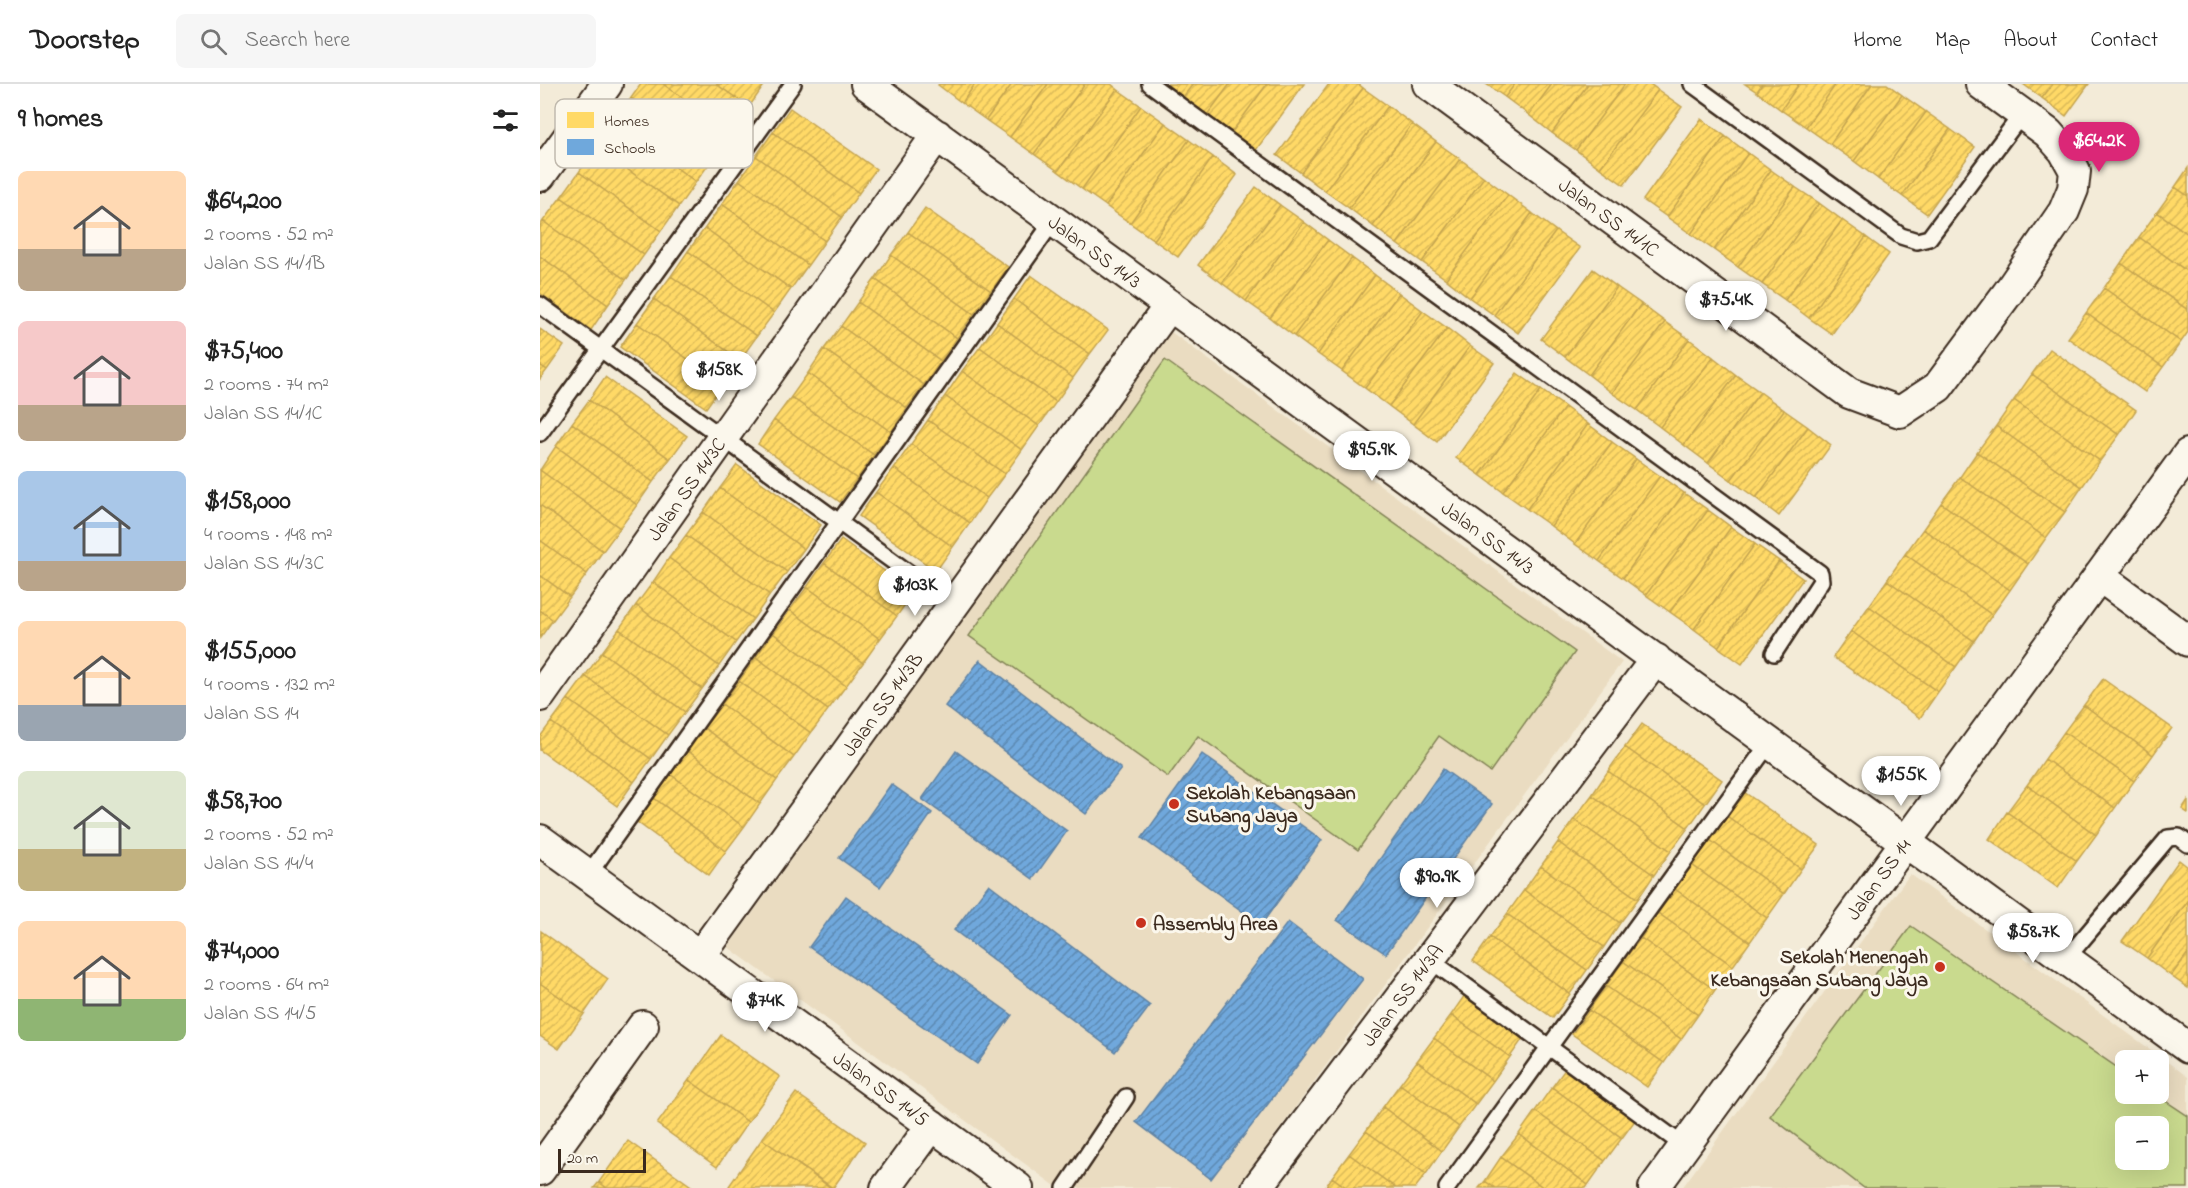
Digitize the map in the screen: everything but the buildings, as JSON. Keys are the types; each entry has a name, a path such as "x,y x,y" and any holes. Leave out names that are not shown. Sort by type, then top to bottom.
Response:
{"street":[{"path":"596,99 607,84"},
{"name":"Jalan SS 14/3","path":"866,84 2188,1048"},
{"name":"Jalan SS 14/1C","path":"1428,84 1850,393 1900,412 1938,387 2007,294 2064,211 2073,189 2075,171 2064,151 2048,133 2022,114"},
{"path":"1981,84 2022,114"},
{"name":"Jalan SS 14/3C","path":"540,696 937,135"},
{"path":"540,176 555,155"},
{"name":"Jalan SS 14/3B","path":"700,956 1170,305"},
{"name":"Jalan SS 14","path":"1654,1188 2188,454"},
{"path":"2099,576 2188,641"},
{"name":"Jalan SS 14/3A","path":"1257,1188 1656,659"},
{"name":"Jalan SS 14/5","path":"540,840 1018,1188"},
{"path":"540,1170 643,1026"},
{"path":"886,1188 932,1125"}],"lane":[{"path":"753,139 793,84"},
{"path":"1150,84 1820,573 1821,581 1774,653"},
{"path":"1692,84 1901,236 1917,241 1929,238 2022,114"},
{"path":"540,433 732,168"},
{"path":"588,875 1054,220"},
{"path":"540,305 953,605"},
{"path":"1447,1188 1770,742"},
{"path":"2066,959 2168,838 2179,837 2188,844"},
{"path":"1429,959 1684,1146"},
{"path":"1065,1188 1126,1097"}],"shaded area":[{"name":"Sekolah Kebangsaan Subang Jaya","path":"1171,332 1622,662 1236,1188 1058,1188 728,947"},
{"name":"Sekolah Menengah Kebangsaan Subang Jaya","path":"1910,874 2151,1050 2115,1050 2115,1104 2169,1104 2169,1063 2188,1077 2188,1188 1682,1188"}],"green space":[{"path":"1165,360 1575,652 1490,772 1439,736 1358,850 1198,736 1168,777 969,636"},
{"name":"Sekolah Menengah Kebangsaan Subang Jaya","path":"1911,926 2115,1066 2115,1104 2169,1103 2188,1116 2188,1188 1864,1188 1770,1116"}],"place":[{"name":"Sekolah Kebangsaan Subang Jaya","path":"1174,804"},
{"name":"Assembly Area","path":"1141,923"},
{"name":"Sekolah Menengah Kebangsaan Subang Jaya","path":"1940,967"}]}
